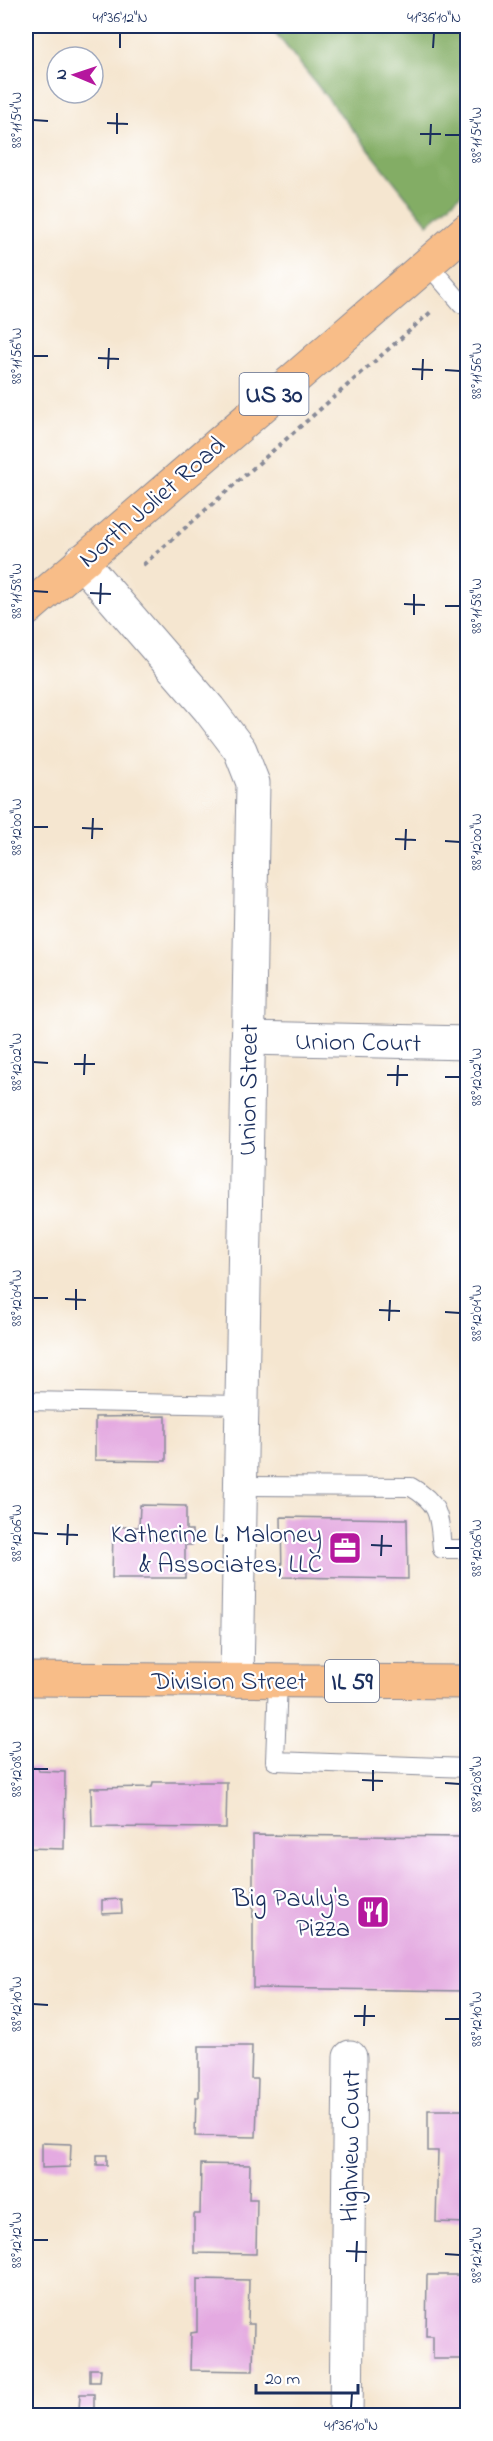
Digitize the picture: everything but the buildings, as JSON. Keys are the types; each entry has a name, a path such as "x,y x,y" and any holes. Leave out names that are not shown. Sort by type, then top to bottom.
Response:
{"main road":[{"name":"North Joliet Road","path":"26,610 426,262 468,229"},
{"name":"Division Street","path":"26,1680 468,1682"}],"street":[{"name":"Union Street","path":"81,561 209,709 240,750 253,783 237,1680"},
{"name":"Union Court","path":"248,1038 468,1043"},
{"name":"Highview Court","path":"346,2415 350,2057"}],"lane":[{"path":"426,262 460,296"},
{"path":"26,1401 241,1405"},
{"path":"240,1486 411,1487 426,1496 439,1512 442,1549 468,1548"},
{"path":"278,1680 275,1761 468,1768"}],"path":[{"path":"143,565 460,296"}],"green space":[{"path":"270,26 467,26 467,189 428,224"}],"place":[{"name":"Katherine L. Maloney & Associates, LLC","path":"345,1548"},
{"name":"Big Pauly's Pizza","path":"373,1912"}]}
